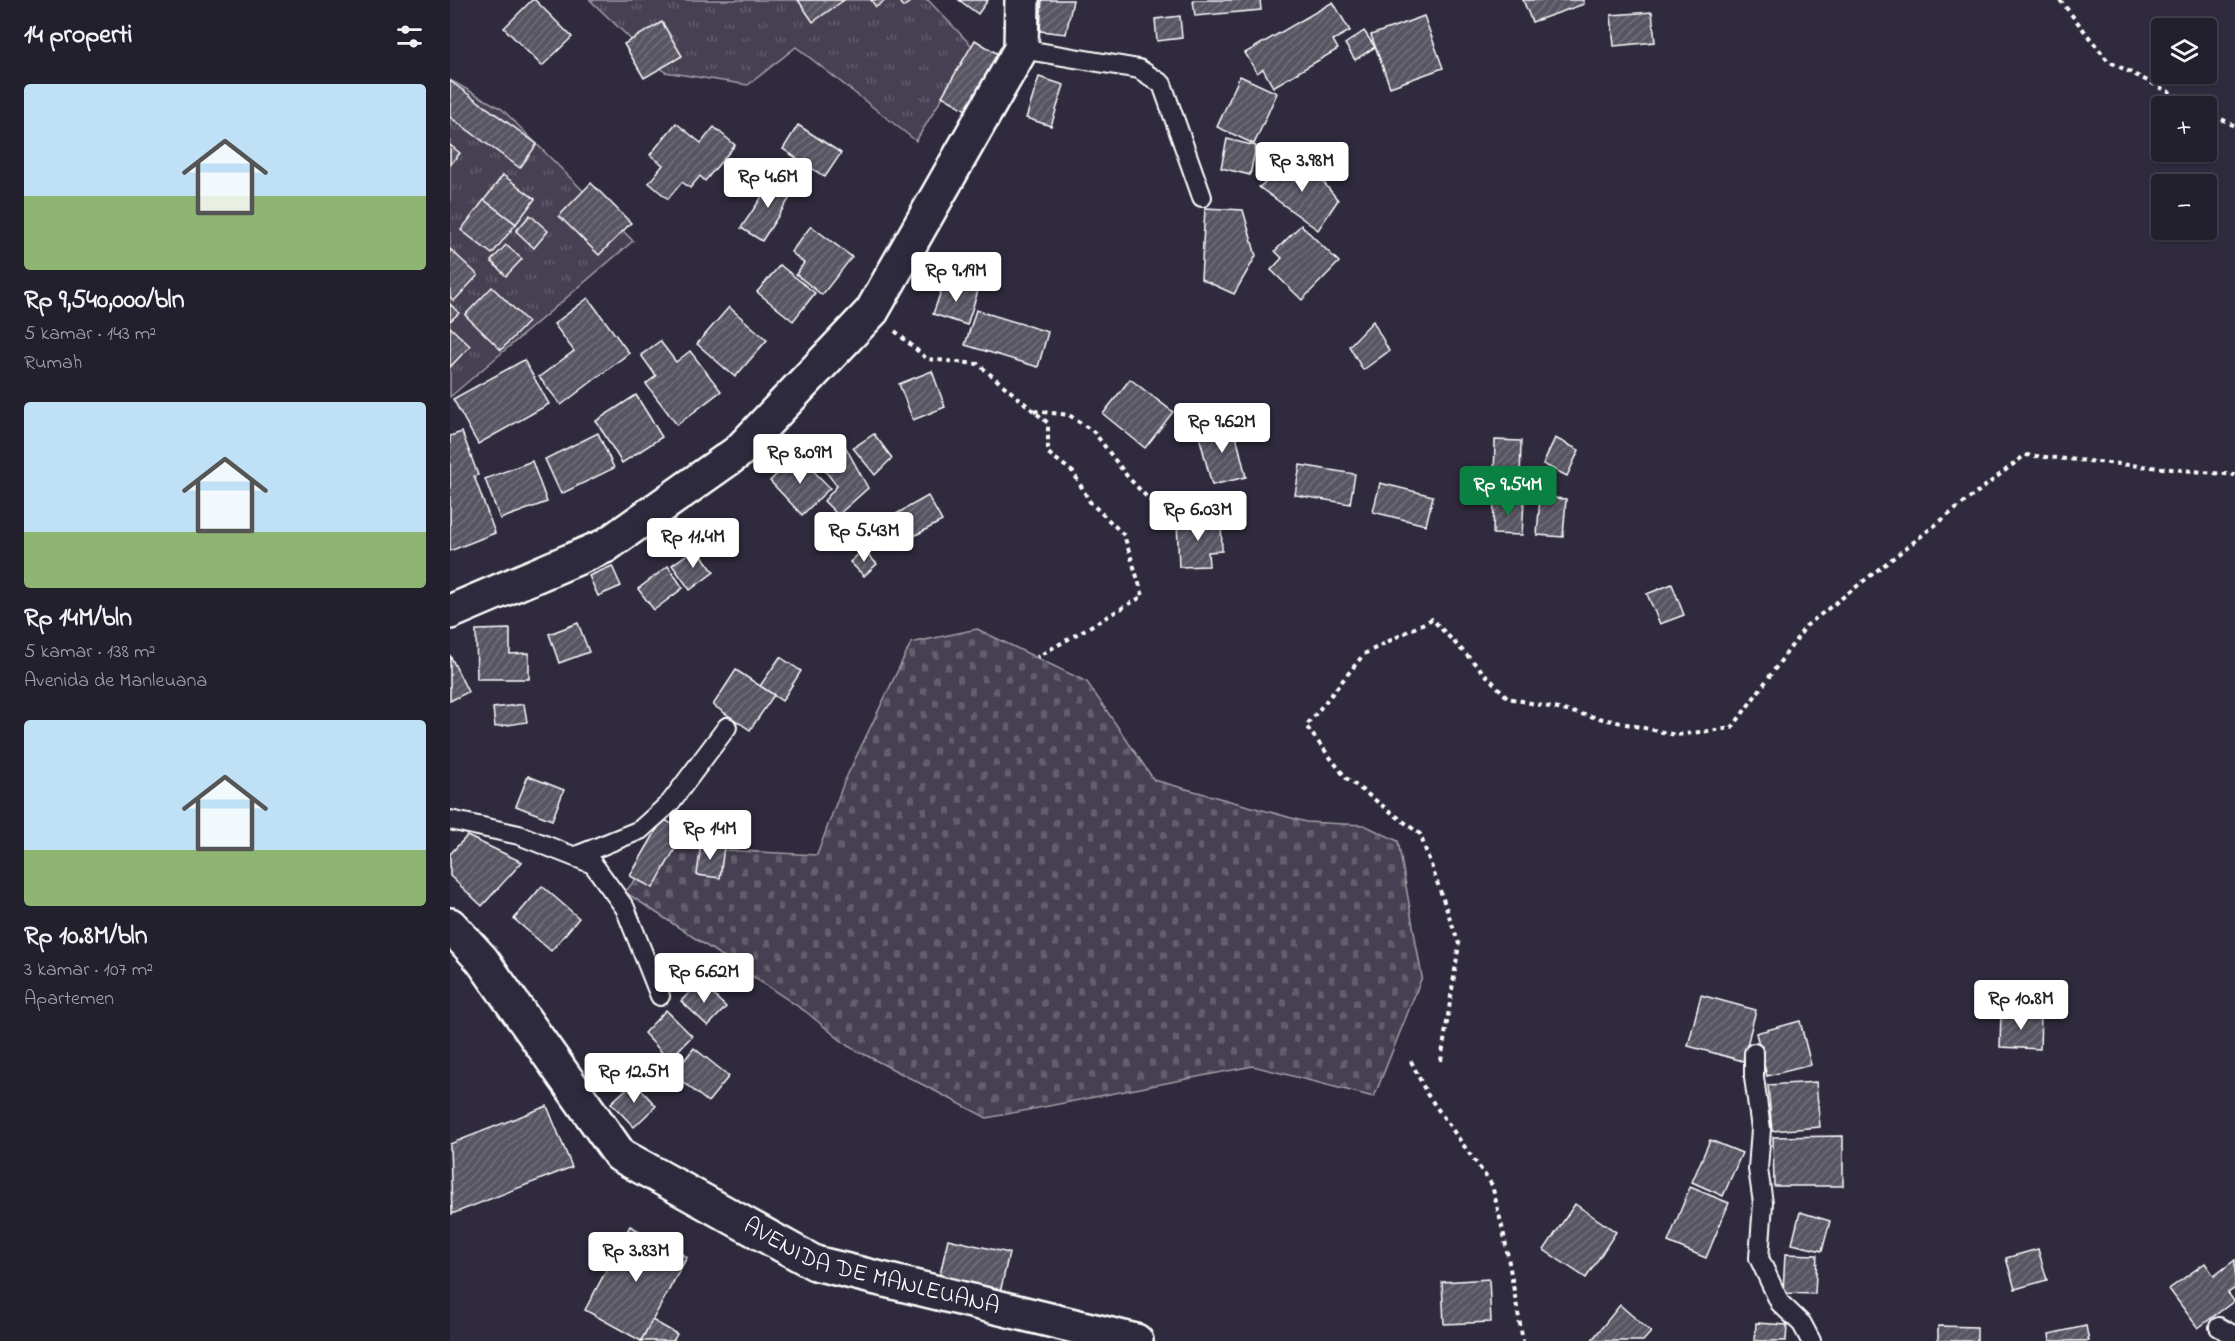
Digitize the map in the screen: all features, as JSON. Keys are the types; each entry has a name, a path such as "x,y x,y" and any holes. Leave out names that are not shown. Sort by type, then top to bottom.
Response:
{"street":[{"path":"450,612 605,546 738,452 872,311 1020,49 1022,0"},
{"name":"AVENIDA DE MANLEUANA","path":"450,925 482,960 620,1155 815,1263 1136,1341"}],"lane":[{"path":"1020,49 1139,69 1162,84 1202,197"},
{"path":"576,856 640,830 670,803 727,728"},
{"path":"450,820 519,835 593,864 625,908 660,996"},
{"path":"1754,1053 1754,1077 1761,1129 1758,1169 1763,1203 1759,1258 1780,1303 1802,1324 1812,1341"}],"path":[{"path":"2060,0 2109,61 2177,96"},
{"path":"2217,117 2235,126"},
{"path":"872,311 927,359 978,364 1034,410 1048,423 1048,453 1073,472 1090,502 1124,535 1143,596 1037,657"},
{"path":"1034,410 1069,416 1094,432 1127,476 1161,512 1176,511"},
{"path":"1441,1061 1460,944 1420,834 1346,778 1306,726 1364,654 1432,619 1508,698 1676,735 1732,728 1806,626 2025,455 2235,475"},
{"path":"1411,1061 1427,1094 1492,1185 1504,1234 1522,1341"}],"green space":[{"path":"590,0 928,0 973,47 916,141 796,47 748,85 665,72"},
{"path":"450,80 502,109 633,241 450,397"},
{"path":"977,629 1087,682 1154,780 1306,822 1364,825 1398,841 1422,977 1374,1097 1253,1066 987,1118 848,1046 805,1011 625,892 662,847 817,855 844,782 911,643"}],"building":[{"path":"532,0 535,0 572,37 542,66 504,28"},
{"path":"798,0 844,0 813,22"},
{"path":"871,0 886,0 876,7"},
{"path":"898,0 913,0 903,7"},
{"path":"959,0 988,0 978,14"},
{"path":"1042,0 1073,0 1066,34 1040,31"},
{"path":"1193,0 1260,0 1261,10 1195,16"},
{"path":"1523,0 1583,0 1584,4 1532,22"},
{"path":"1333,2 1350,31 1333,40 1338,49 1273,87 1263,69 1257,73 1245,53"},
{"path":"1652,12 1655,42 1614,46 1611,15"},
{"path":"1180,16 1182,38 1157,41 1155,19"},
{"path":"1424,16 1443,68 1390,87 1371,35"},
{"path":"662,22 682,56 644,78 624,44"},
{"path":"1364,31 1375,47 1355,60 1345,44"},
{"path":"975,40 998,54 966,110 942,96"},
{"path":"1240,76 1277,93 1254,144 1217,127"},
{"path":"1039,77 1064,85 1051,126 1026,118"},
{"path":"450,81 537,144 520,168 450,117"},
{"path":"676,123 701,143 714,127 735,145 705,181 700,176 690,188 682,182 668,199 649,183 663,165 650,155"},
{"path":"798,125 841,153 825,177 783,149"},
{"path":"1227,139 1256,146 1250,175 1221,168"},
{"path":"450,145 460,153 450,165"},
{"path":"1302,156 1338,200 1318,230 1259,187"},
{"path":"503,175 535,199 516,224 484,200"},
{"path":"775,177 795,190 762,241 741,228"},
{"path":"591,183 631,223 599,255 559,216"},
{"path":"484,200 516,224 492,254 461,230"},
{"path":"1205,208 1243,210 1256,256 1234,294 1201,279"},
{"path":"530,215 548,231 534,248 516,231"},
{"path":"1301,225 1339,262 1302,300 1271,270 1282,258 1275,251"},
{"path":"811,226 852,257 822,295 796,274 804,263 791,252"},
{"path":"506,245 522,259 506,276 491,261"},
{"path":"450,249 478,275 454,301 450,297"},
{"path":"780,265 815,293 793,321 757,292"},
{"path":"945,280 978,291 967,325 933,314"},
{"path":"492,287 528,322 501,350 465,315"},
{"path":"588,298 629,353 561,405 539,377 574,351 554,324"},
{"path":"450,304 459,313 450,321"},
{"path":"729,307 767,340 735,377 697,344"},
{"path":"976,310 1048,332 1038,367 965,345"},
{"path":"1373,321 1389,351 1363,370 1349,346"},
{"path":"450,327 470,346 450,367"},
{"path":"660,341 676,362 690,351 721,391 677,425 646,384 656,376 641,355"},
{"path":"524,360 549,404 478,444 453,399"},
{"path":"932,371 945,407 913,420 899,384"},
{"path":"1130,379 1173,412 1145,448 1103,414"},
{"path":"636,395 662,437 622,463 596,421"},
{"path":"1233,423 1246,477 1212,485 1198,432"},
{"path":"462,432 478,475 474,476 495,533 450,551 450,436"},
{"path":"598,433 614,468 561,494 545,459"},
{"path":"874,434 892,458 875,475 853,448"},
{"path":"1555,438 1579,450 1567,476 1543,464"},
{"path":"1495,440 1521,441 1520,482 1494,481"},
{"path":"845,446 868,488 838,515 824,501 837,486 823,468"},
{"path":"797,454 830,488 802,515 770,481"},
{"path":"532,461 547,502 500,519 485,479"},
{"path":"1300,465 1355,474 1350,504 1295,495"},
{"path":"1380,483 1433,496 1426,525 1373,512"},
{"path":"928,496 942,521 903,542 889,518"},
{"path":"1540,497 1566,499 1563,537 1537,535"},
{"path":"1494,500 1524,501 1522,535 1493,534"},
{"path":"1221,519 1222,551 1208,552 1209,566 1179,567 1177,522"},
{"path":"696,548 714,572 690,590 672,565"},
{"path":"863,550 877,564 864,576 850,562"},
{"path":"612,566 621,586 598,596 589,576"},
{"path":"668,566 683,588 654,610 638,589"},
{"path":"1672,584 1684,615 1660,624 1647,594"},
{"path":"578,623 589,652 559,663 549,634"},
{"path":"510,629 510,654 529,653 529,679 477,679 476,630"},
{"path":"450,655 468,692 450,701"},
{"path":"780,657 801,671 782,701 760,686"},
{"path":"736,670 774,695 750,730 713,705"},
{"path":"524,704 527,722 495,727 493,708"},
{"path":"528,776 564,790 552,820 516,806"},
{"path":"663,819 685,831 653,888 630,876"},
{"path":"467,836 522,862 482,906 450,876 450,854"},
{"path":"701,843 724,846 720,878 697,875"},
{"path":"542,886 579,918 551,951 514,919"},
{"path":"700,982 726,1007 708,1026 681,1001"},
{"path":"1701,995 1756,1010 1743,1061 1688,1046"},
{"path":"666,1010 692,1036 669,1060 644,1033"},
{"path":"2001,1013 2041,1014 2040,1049 2000,1047"},
{"path":"1800,1021 1811,1065 1767,1076 1756,1033"},
{"path":"694,1048 729,1076 708,1102 673,1074"},
{"path":"634,1082 656,1106 634,1127 611,1103"},
{"path":"1816,1082 1820,1127 1772,1131 1768,1085"},
{"path":"547,1106 572,1167 452,1214 450,1144"},
{"path":"1843,1136 1843,1186 1774,1186 1773,1137"},
{"path":"1710,1140 1742,1153 1723,1196 1692,1182"},
{"path":"1690,1187 1729,1203 1706,1258 1668,1242"},
{"path":"1575,1204 1616,1232 1586,1278 1544,1250"},
{"path":"1800,1212 1830,1221 1822,1251 1792,1244"},
{"path":"630,1226 687,1257 641,1341 585,1310"},
{"path":"948,1239 1009,1253 1000,1293 939,1279"},
{"path":"2038,1249 2047,1280 2015,1289 2006,1258"},
{"path":"1785,1254 1817,1255 1815,1294 1783,1293"},
{"path":"2235,1260 2235,1288 2228,1293 2234,1301 2198,1328 2169,1289 2205,1263 2214,1276"},
{"path":"1489,1279 1491,1322 1444,1324 1442,1282"},
{"path":"1620,1305 1651,1332 1643,1341 1591,1341"},
{"path":"652,1320 677,1334 673,1341 641,1341"},
{"path":"1756,1323 1787,1325 1786,1341 1755,1341"},
{"path":"1938,1326 1977,1327 1977,1341 1938,1341"},
{"path":"2086,1326 2089,1341 2050,1341 2049,1334"}]}
